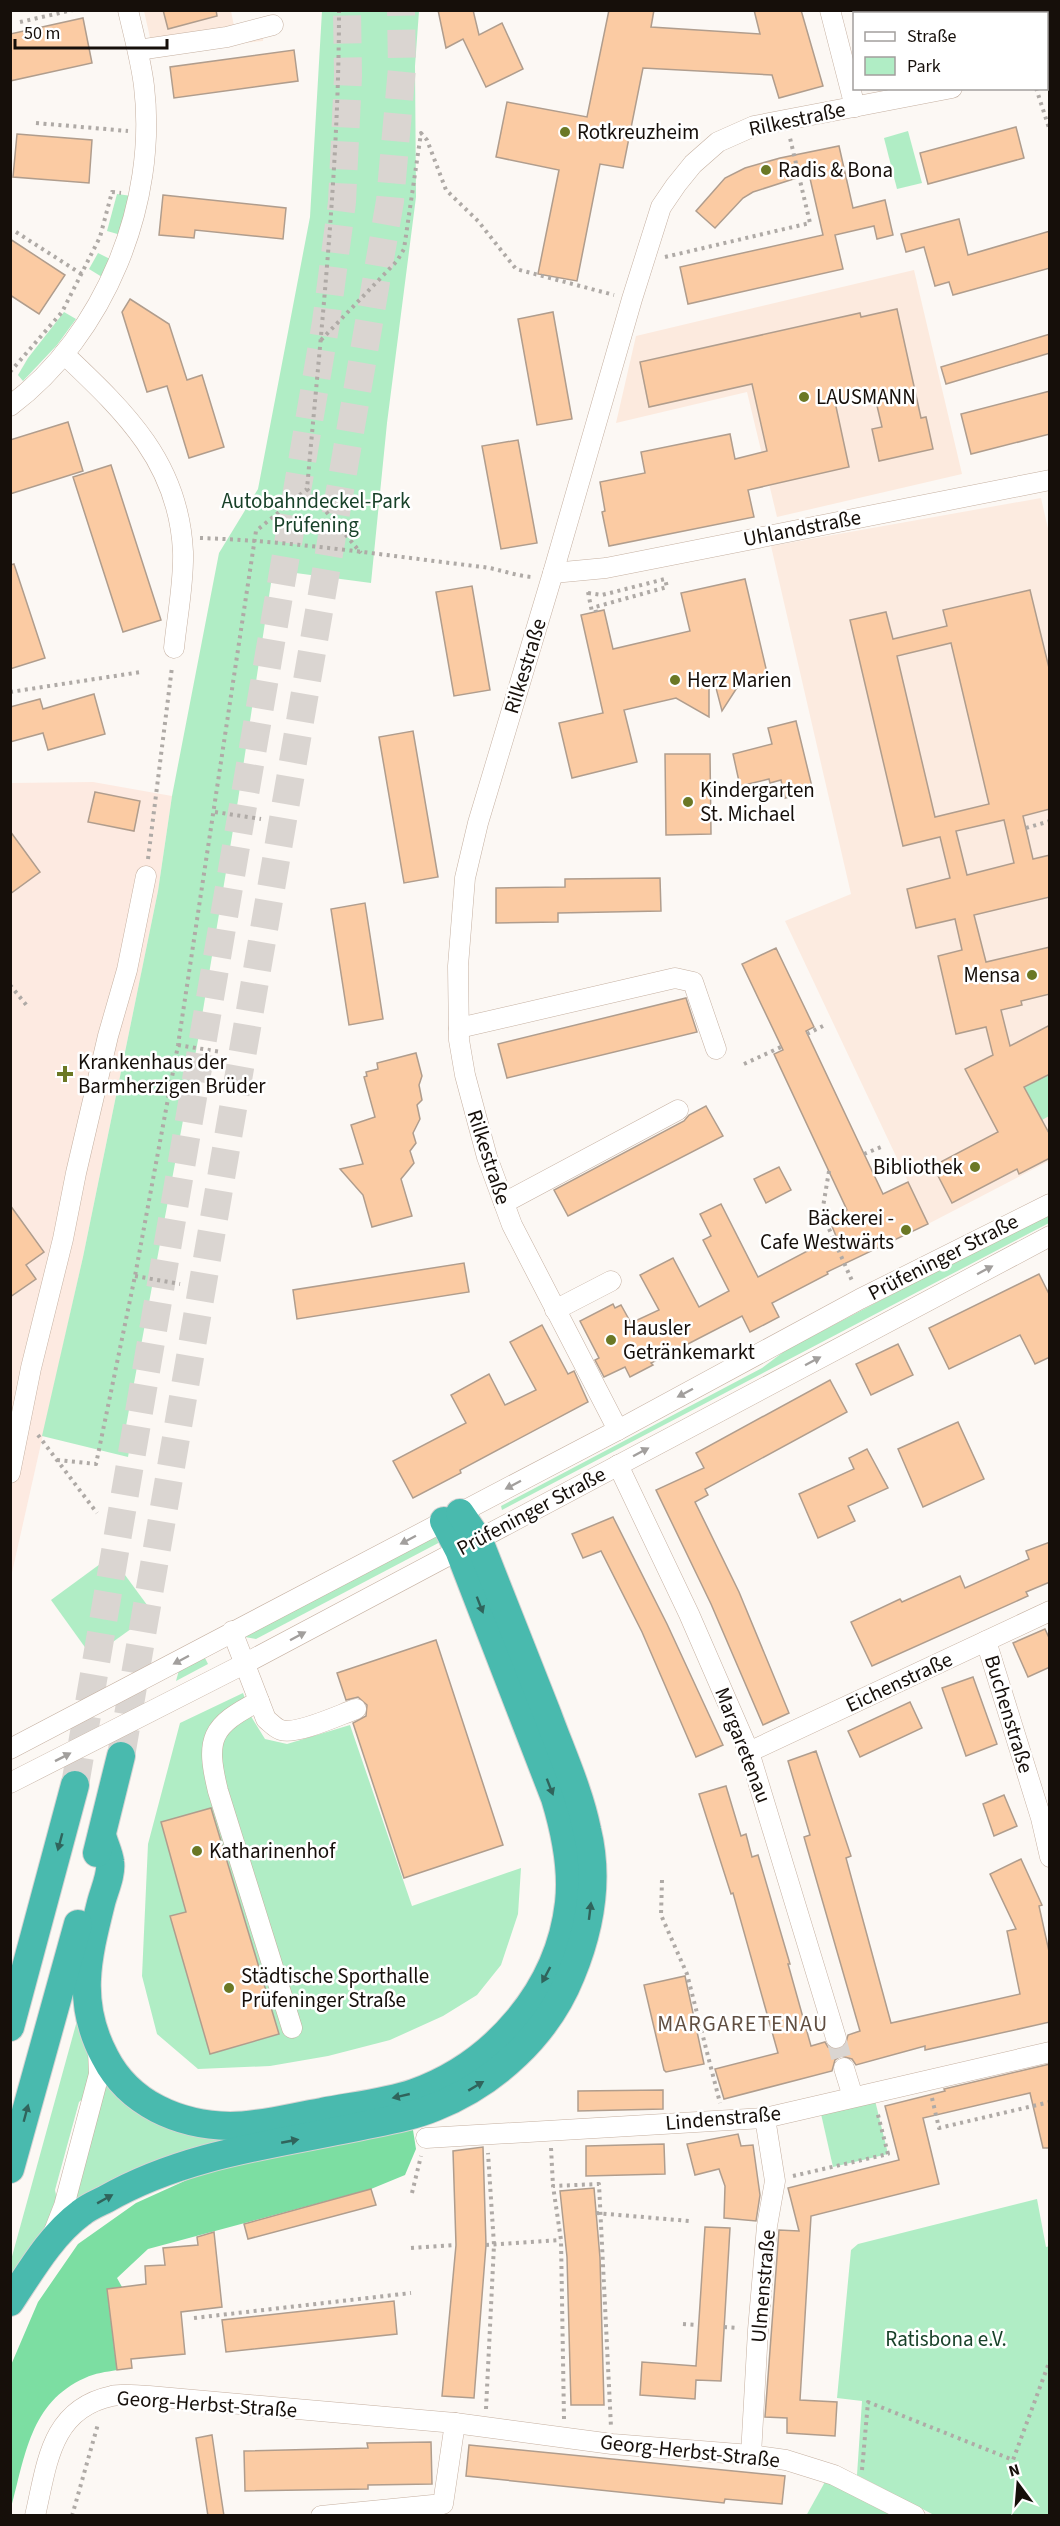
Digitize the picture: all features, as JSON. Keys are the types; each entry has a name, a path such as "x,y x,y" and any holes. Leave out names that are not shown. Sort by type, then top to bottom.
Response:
{"highway":[{"path":"10,2302 46,2251 81,2213 156,2174 240,2151 391,2120 435,2108 478,2085 510,2061 539,2031 563,1995 579,1957 590,1917 593,1871 588,1831 575,1787 469,1546 452,1517"},
{"path":"102,1835 111,1863 88,1955 85,1982 87,2006 105,2059 122,2082 144,2102 165,2114 186,2120 230,2126 267,2122 413,2093 447,2078 483,2055 510,2031 535,1997 552,1966 563,1933 569,1903 569,1866 564,1830 555,1798 469,1546"},
{"path":"10,2169 102,1835 121,1756"},
{"path":"10,2027 75,1785"}],"street":[{"path":"10,406 23,396 64,354 90,316 113,276 131,232 139,195 146,133 144,87 128,10"},
{"path":"830,10 855,107"},
{"path":"1048,10 1050,15"},
{"path":"138,50 227,37 273,25"},
{"name":"Rilkestraße","path":"618,1430 524,1252 476,1123 465,1075 459,1028 458,966 465,878 500,744 661,207 693,164 718,142 735,133 754,126 942,90"},
{"path":"64,354 116,403 141,432 170,486 182,537 183,554 174,648"},
{"name":"Uhlandstraße","path":"553,573 606,568 1050,480"},
{"path":"10,1473 31,1368 63,1239 108,1036 128,970 146,876"},
{"path":"459,1028 675,978 693,982 716,1049"},
{"path":"504,1203 678,1110"},
{"name":"Prüfeninger Straße","path":"10,1749 618,1430 860,1299 1050,1204"},
{"name":"Prüfeninger Straße","path":"10,1783 469,1546 1050,1236"},
{"path":"555,1310 612,1281"},
{"name":"Margaretenau","path":"618,1465 689,1614 749,1752 836,2038"},
{"name":"Eichenstraße","path":"749,1752 1050,1611"},
{"path":"232,1631 266,1719 274,1727 284,1731 295,1730 356,1709"},
{"name":"Buchenstraße","path":"986,1641 1041,1818 1050,1857"},
{"path":"259,1701 240,1711 218,1729 211,1754 218,1791 292,2028"},
{"path":"46,2251 64,2206 99,2074 97,2040"},
{"name":"Lindenstraße","path":"426,2138 765,2118 1050,2052"},
{"path":"844,2068 853,2097"},
{"name":"Ulmenstraße","path":"752,2455 758,2330 767,2226 775,2181 765,2118"},
{"name":"Georg-Herbst-Straße","path":"35,2516 51,2445 61,2429 75,2414 93,2402 114,2395 149,2396 455,2423 612,2444 752,2455 786,2460 834,2475 915,2516"},
{"path":"321,2516 443,2504 455,2423"}],"path":[{"path":"20,22 73,10"},
{"path":"339,10 339,73 332,204 307,489 361,553"},
{"path":"1037,90 1050,131"},
{"path":"644,262 810,223 785,120"},
{"path":"36,123 146,133"},
{"path":"320,340 397,261 404,249 421,133 427,140 446,190 478,221 516,269 632,299"},
{"path":"10,372 62,312 83,275 100,237 112,192 139,195"},
{"path":"16,231 83,275"},
{"path":"57,1460 96,1464 135,1276 178,1045 215,812 253,540 256,531 307,489"},
{"path":"182,537 253,540 502,569 530,578 553,573"},
{"path":"665,579 667,587 595,607 594,612 588,593 602,595 665,579"},
{"path":"146,876 174,648"},
{"path":"10,692 141,672"},
{"path":"215,812 261,819"},
{"path":"1026,828 1050,821"},
{"path":"10,985 28,1007"},
{"path":"807,1034 823,1026"},
{"path":"178,1045 221,1052"},
{"path":"744,1064 781,1047"},
{"path":"864,1154 881,1147"},
{"path":"829,1171 822,1213 860,1299"},
{"path":"135,1276 180,1284"},
{"path":"23,1415 97,1513"},
{"path":"662,1880 661,1915 687,1974 725,2121"},
{"path":"928,2080 939,2128 1050,2102"},
{"path":"775,2181 888,2154 873,2092"},
{"path":"550,2130 553,2186 561,2240 564,2438"},
{"path":"485,2426 494,2245 487,2134"},
{"path":"412,2193 426,2138"},
{"path":"553,2186 599,2184 612,2444"},
{"path":"596,2213 689,2221"},
{"path":"486,2245 561,2240"},
{"path":"411,2248 456,2245"},
{"path":"194,2318 411,2293"},
{"path":"683,2324 698,2325"},
{"path":"856,2469 862,2472 868,2402 1014,2460 1050,2360"},
{"path":"72,2516 98,2424"}],"shaded area":[{"path":"144,11 231,11 235,31 262,29 263,41 153,51"},
{"path":"914,270 962,474 777,517 747,392 616,423 636,336"},
{"path":"1041,498 1049,533 1049,1161 928,1224 785,921 851,894 771,546"},
{"name":"Krankenhaus der Barmherzigen Brüder","path":"93,782 172,796 158,891 83,1257 11,1577 11,783"}],"green space":[{"name":"Autobahndeckel-Park Prüfening","path":"322,11 419,11 415,66 416,197 387,423 371,583 273,570 198,1040 126,1426 133,1428 128,1457 42,1436 83,1257 158,891 172,796 219,553 258,489 310,217"},
{"path":"908,131 922,183 897,189 884,138"},
{"path":"117,194 132,196 121,235 107,231"},
{"path":"98,253 110,259 102,277 89,269"},
{"path":"64,312 76,319 57,345 23,381 18,375 28,358"},
{"path":"1049,1074 1049,1116 1042,1120 1024,1087"},
{"path":"1049,1212 1049,1223 502,1510 501,1506 762,1368 786,1350"},
{"path":"442,1536 444,1540 256,1639 245,1637 245,1634 431,1537"},
{"path":"111,1556 153,1613 92,1657 51,1600"},
{"path":"204,1656 208,1664 176,1681 179,1670"},
{"path":"243,1693 252,1718 265,1739 287,1744 350,1725 412,1906 521,1868 518,1914 501,1965 477,1995 443,2016 390,2040 328,2056 270,2066 198,2069 157,2034 142,1976 148,1844 180,1723"},
{"path":"78,2017 94,2057 89,2094 79,2102 55,2190 56,2201 49,2224 11,2277 11,2260"},
{"path":"106,2078 262,2135 185,2152 139,2167 116,2178 70,2207"},
{"path":"873,2092 888,2154 833,2167 819,2105"},
{"path":"413,2130 416,2149 405,2175 371,2189 148,2249 117,2278 122,2287 107,2289 117,2370 85,2378 67,2388 52,2401 41,2416 26,2451 11,2508 11,2365 38,2302 78,2244 136,2203 200,2174 305,2150"},
{"name":"Ratisbona e.V.","path":"1037,2199 1046,2247 1050,2246 1049,2515 934,2515 857,2475 862,2401 837,2398 851,2250 858,2244"},
{"path":"826,2480 899,2516 806,2516"}],"building":[{"path":"163,10 216,10 217,16 168,29"},
{"path":"438,10 473,10 479,35 502,23 523,69 486,87 463,39 446,48"},
{"name":"Rotkreuzheim","path":"609,10 654,10 651,27 760,34 754,10 801,10 823,86 779,98 772,75 643,68 623,168 600,164 577,281 538,274 559,170 496,157 507,102 587,117"},
{"path":"83,18 92,63 10,81 10,34"},
{"path":"294,50 298,81 174,98 170,67"},
{"path":"1016,127 1024,158 928,184 920,153"},
{"path":"17,134 92,140 89,183 13,177"},
{"path":"839,146 853,208 885,200 893,235 877,239 874,226 835,235 843,269 688,304 680,267 823,235 809,174 753,192 743,198 715,228 696,211 725,178 745,168 780,158"},
{"path":"163,195 286,208 283,239 195,230 194,238 159,235"},
{"path":"959,219 968,255 1050,231 1050,268 953,295 949,282 935,286 924,247 906,252 901,234"},
{"path":"10,239 65,275 39,314 10,295"},
{"path":"130,299 169,324 187,380 202,375 224,447 189,458 167,386 147,392 122,312"},
{"name":"LAUSMANN","path":"897,309 921,418 926,417 933,449 879,461 872,429 882,427 874,393 835,402 849,467 748,490 754,517 609,546 602,512 605,511 600,482 645,473 641,452 730,434 735,459 767,451 752,384 649,407 640,362 860,313 861,317"},
{"path":"553,312 572,419 537,425 518,319"},
{"path":"1050,334 1050,353 946,384 941,367"},
{"path":"1050,391 1050,434 971,454 961,414"},
{"path":"68,422 83,471 10,494 10,440"},
{"path":"518,440 537,543 501,549 482,446"},
{"path":"111,465 161,620 123,632 73,477"},
{"path":"14,564 45,658 10,669 10,565"},
{"name":"Herz Marien","path":"745,579 768,677 740,683 722,711 715,684 709,685 709,717 676,698 624,710 637,762 572,778 559,723 603,713 581,615 604,610 613,649 690,631 681,593"},
{"path":"472,586 490,690 454,696 436,592"},
{"path":"1030,590 1050,672 1050,809 1023,816 1033,859 1050,855 1050,897 974,915 986,962 1050,947 1050,994 1021,1001 1022,1005 1001,1010 1010,1046 1050,1025 1050,1074 1024,1087 1050,1135 1050,1158 1019,1174 1017,1169 952,1203 933,1166 998,1132 965,1069 993,1055 986,1027 956,1034 938,956 962,950 955,919 916,928 907,889 950,878 940,837 903,846 850,620 886,612 893,639 947,626 943,610","holes":["951,643 989,804 935,817 897,656","1004,820 1014,863 967,875 956,831"]},
{"path":"94,694 105,734 48,750 43,733 10,742 10,707 40,699 43,709"},
{"name":"Kindergarten St. Michael","path":"796,721 813,791 785,798 781,780 770,783 769,779 740,786 733,754 772,744 768,728"},
{"path":"413,731 438,877 404,883 379,737"},
{"name":"Kindergarten St. Michael","path":"665,754 710,754 711,834 666,835"},
{"path":"95,792 140,801 134,831 88,822"},
{"path":"10,831 40,872 10,894"},
{"path":"660,878 661,911 558,913 558,922 496,923 496,888 565,887 565,879"},
{"path":"365,903 383,1019 349,1025 331,909"},
{"path":"776,948 814,1027 806,1031 883,1194 908,1182 928,1224 827,1272 828,1274 772,1303 779,1317 750,1332 742,1316 651,1363 653,1365 630,1377 625,1367 604,1377 595,1360 599,1358 580,1321 613,1304 615,1308 621,1305 631,1323 659,1310 640,1275 673,1258 699,1307 729,1291 703,1240 711,1236 700,1214 721,1204 758,1277 836,1236 829,1219 847,1210 774,1054 783,1050 742,964"},
{"path":"686,998 697,1032 507,1078 498,1044"},
{"path":"416,1053 422,1076 419,1085 422,1100 417,1105 420,1119 413,1133 416,1143 410,1151 414,1163 401,1179 412,1216 372,1227 363,1195 340,1169 363,1164 351,1125 375,1117 364,1077 367,1076 366,1072 378,1069 377,1063"},
{"path":"706,1106 723,1136 568,1216 554,1190 684,1121 689,1115"},
{"path":"779,1167 791,1190 766,1203 754,1179"},
{"path":"10,1205 44,1252 26,1265 36,1279 10,1297"},
{"path":"464,1263 469,1292 297,1319 293,1290"},
{"path":"1039,1274 1050,1296 1050,1357 1035,1364 1020,1335 949,1369 929,1328"},
{"path":"542,1325 568,1374 574,1371 588,1402 460,1470 461,1473 413,1498 393,1461 466,1423 451,1395 489,1374 505,1405 536,1390 510,1342"},
{"path":"898,1344 913,1375 871,1395 856,1364"},
{"path":"830,1380 847,1412 705,1489 708,1495 695,1502 739,1592 789,1713 763,1725 711,1604 656,1490 704,1468 696,1453"},
{"path":"958,1422 984,1479 923,1507 898,1449"},
{"path":"867,1449 888,1488 848,1506 855,1521 818,1538 799,1494 854,1469 849,1458"},
{"path":"613,1517 667,1624 723,1745 696,1757 642,1632 601,1551 583,1558 572,1534"},
{"path":"1050,1542 1050,1582 1026,1592 1028,1596 872,1666 851,1622 900,1599 902,1602 960,1576 965,1588 1029,1559 1026,1551"},
{"path":"1045,1629 1050,1640 1050,1667 1028,1677 1013,1643"},
{"path":"436,1640 503,1845 404,1878 353,1723 366,1716 367,1705 358,1697 346,1700 337,1673"},
{"path":"973,1677 997,1744 966,1756 942,1688"},
{"path":"910,1702 922,1728 860,1757 848,1731"},
{"path":"816,1751 851,1856 846,1858 891,2023 1020,1994 1007,1931 1016,1929 990,1874 1021,1859 1042,1905 1039,1906 1050,1956 1050,2022 925,2050 925,2046 856,2065 852,2059 841,2056 835,2060 832,2071 724,2099 715,2069 778,2053 733,1893 731,1894 699,1794 726,1786 741,1836 746,1834 752,1857 758,1855 811,2046 825,2042 828,2047 839,2050 845,2046 848,2035 860,2031 804,1837 810,1835 788,1761"},
{"path":"1004,1795 1017,1826 994,1836 983,1804"},
{"name":"Städtische Sporthalle Prüfeninger Straße","path":"211,1808 279,2034 210,2054 170,1916 186,1912 161,1822"},
{"path":"685,1976 704,2064 666,2072 644,1985"},
{"path":"1050,2064 1050,2148 1043,2148 1030,2093 923,2118 939,2184 811,2216 800,2400 837,2402 835,2436 787,2433 787,2418 765,2417 779,2230 799,2231 788,2188 899,2160 885,2106 945,2091 944,2089"},
{"path":"663,2090 663,2109 578,2111 578,2091"},
{"path":"738,2134 741,2146 753,2145 760,2195 756,2221 724,2218 725,2186 719,2169 695,2175 687,2144"},
{"path":"664,2144 665,2174 586,2176 586,2146"},
{"path":"483,2147 486,2245 474,2398 442,2396 456,2245 453,2151"},
{"path":"594,2188 600,2258 604,2405 571,2405 567,2257 560,2191"},
{"path":"371,2189 376,2205 248,2239 244,2224"},
{"path":"705,2227 730,2228 721,2381 696,2380 695,2399 640,2395 642,2362 696,2366"},
{"path":"214,2232 222,2307 181,2312 185,2354 131,2359 132,2368 117,2370 107,2289 146,2284 145,2266 165,2265 163,2248 198,2245 197,2237"},
{"path":"394,2301 397,2334 226,2352 222,2320"},
{"path":"212,2435 224,2516 208,2516 196,2438"},
{"path":"431,2442 432,2484 368,2485 368,2489 245,2491 244,2451 368,2448 367,2443"},
{"path":"469,2445 785,2476 782,2504 725,2499 724,2503 466,2476"}],"tunnel":[{"path":"75,1785 326,322 342,202 348,76 347,10"},
{"path":"121,1756 390,201 402,68 401,10"},
{"path":"836,2038 844,2068"}],"place":[{"name":"Rotkreuzheim","path":"565,132"},
{"name":"Radis & Bona","path":"766,170"},
{"name":"LAUSMANN","path":"804,397"},
{"name":"Herz Marien","path":"675,680"},
{"name":"Kindergarten St. Michael","path":"688,802"},
{"name":"Mensa","path":"1032,975"},
{"name":"Krankenhaus der Barmherzigen Brüder","path":"65,1074"},
{"name":"Bibliothek","path":"975,1167"},
{"name":"Bäckerei - Cafe Westwärts","path":"906,1230"},
{"name":"Hausler Getränkemarkt","path":"611,1340"},
{"name":"Katharinenhof","path":"197,1851"},
{"name":"Städtische Sporthalle Prüfeninger Straße","path":"229,1988"}],"district":[{"name":"MARGARETENAU","path":"743,2024"}]}
